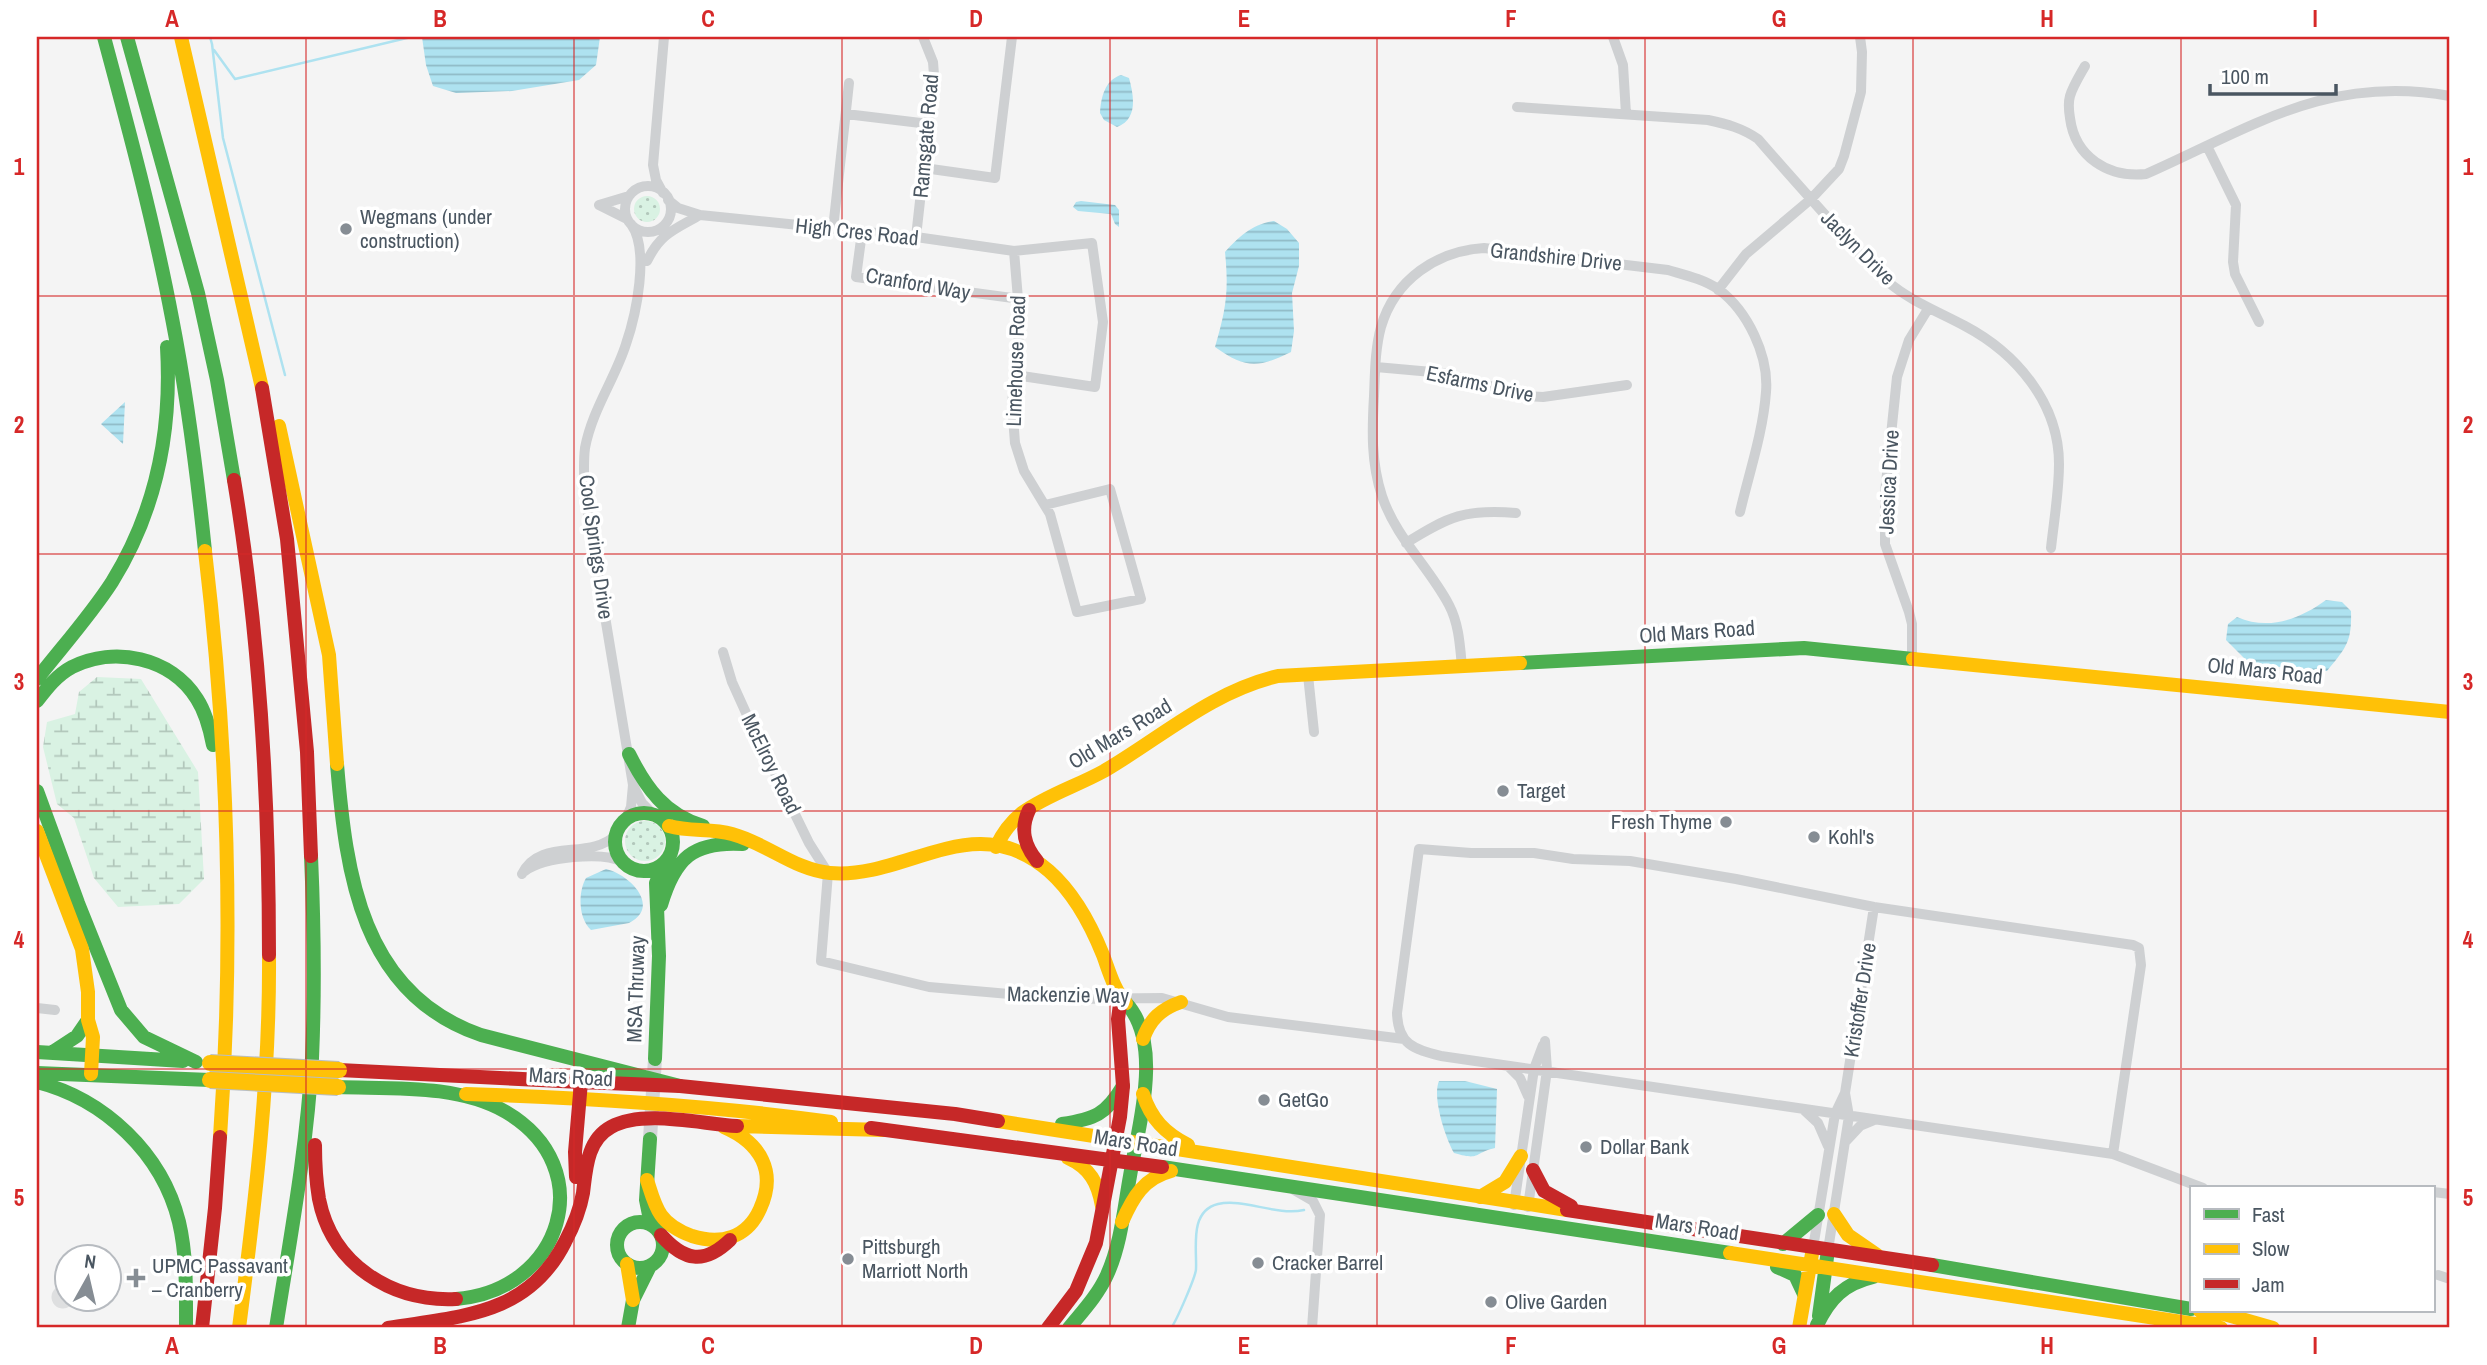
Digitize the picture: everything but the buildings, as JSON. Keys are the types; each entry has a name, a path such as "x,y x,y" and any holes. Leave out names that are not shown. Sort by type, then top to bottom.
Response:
{"main road":[{"path":"104,37 144,187 179,359 210,593 221,733 226,854 224,1096 213,1236 202,1328"},
{"path":"127,37 179,223 217,377 243,536 263,714 269,821 270,1012 258,1186 239,1328"},
{"path":"181,37 265,405 287,539 307,752 312,836 313,1012 308,1118 292,1238 276,1328"},
{"path":"208,159 258,336 298,501 330,663 344,846 370,939 384,962 409,991 456,1025 560,1057 680,1086"},
{"path":"37,678 111,582 132,544 152,489 160,456 168,389 168,355 156,249"},
{"name":"Old Mars Road","path":"996,846 1002,834 1030,809 1104,771 1221,695 1243,684 1278,676 1804,648 2450,712"},
{"path":"37,701 42,691 65,671 92,658 109,655 149,660 181,679 196,696 209,726 217,761 226,854"},
{"path":"629,754 649,790 666,809 696,825 733,831 798,863 828,873 861,871 937,850 996,846 1040,865 1055,875 1070,891 1082,910 1121,997 1134,1012 1143,1041 1143,1094 1122,1222"},
{"path":"37,791 83,915 121,1010 131,1027 145,1039 203,1062"},
{"path":"1030,809 1024,821 1023,836 1028,851 1040,865"},
{"path":"668,857 673,838 669,826 662,818 639,813 626,819 616,835 616,849 623,862 639,870 654,869 668,857 690,838 723,835 755,843"},
{"path":"669,826 688,831 724,832 755,843"},
{"path":"37,831 82,949 88,992 88,1020 93,1037 91,1074"},
{"path":"659,920 670,874 689,855 714,844 755,843"},
{"name":"MSA Thruway","path":"655,1059 659,920 656,884 668,857"},
{"name":"MSA Thruway","path":"639,870 659,920"},
{"path":"1048,1328 1064,1310 1084,1275 1096,1242 1117,1139 1123,1086 1118,1019 1121,997"},
{"path":"1143,1041 1153,1016 1161,1009 1181,1002"},
{"path":"313,1012 318,1088 315,1180 317,1201 328,1231 357,1269 379,1284 405,1294 453,1300 501,1290 530,1270 544,1252 554,1232 560,1205 560,1189 556,1171 547,1152 525,1124 511,1113 490,1103 447,1093"},
{"path":"44,1053 74,1040 88,1020"},
{"name":"Mars Road","path":"44,1053 339,1070 580,1089 673,1104 807,1119 1278,1183 2221,1328"},
{"name":"Mars Road","path":"37,1073 447,1093 680,1086 955,1114 2190,1309"},
{"path":"37,1082 70,1092 110,1117 137,1144 162,1178 179,1222 183,1243 186,1328"},
{"path":"1038,1126 1093,1120 1109,1109 1123,1086"},
{"path":"571,1230 576,1195 575,1153 580,1089"},
{"path":"1143,1094 1149,1114 1165,1131 1174,1139 1203,1152"},
{"path":"388,1328 477,1313 513,1301 536,1286 549,1272 565,1245 581,1208 587,1160 592,1146 609,1127 632,1121 884,1130"},
{"path":"647,1180 664,1219 680,1231 707,1240 730,1240 741,1235 752,1225 764,1199 768,1184 765,1165 749,1143 735,1131 717,1125"},
{"path":"628,1328 633,1300 650,1266 662,1253 649,1227 646,1200 650,1139"},
{"path":"1049,1151 1080,1164 1091,1173 1099,1188 1102,1206"},
{"path":"1478,1197 1504,1185 1521,1156"},
{"path":"1069,1328 1106,1276 1131,1200 1143,1184 1155,1175 1177,1170"},
{"path":"1532,1170 1544,1191 1583,1212"},
{"path":"1783,1244 1826,1215 1848,1235 1881,1258"},
{"path":"650,1266 634,1267 621,1259 617,1245 622,1230 649,1227 670,1247 687,1256 710,1256 721,1251 730,1240"},
{"path":"1669,1243 1728,1259 1784,1268 1800,1279 1804,1294"},
{"path":"1817,1327 1821,1249"},
{"path":"627,1264 633,1300"},
{"path":"1799,1328 1804,1294 1818,1267"},
{"path":"1817,1327 1829,1301 1840,1290 1854,1282 1878,1276"},
{"path":"2208,1312 2273,1328"}],"street":[{"path":"664,37 653,166 656,180 666,196 670,214 659,229 644,232 599,205 649,187 666,196"},
{"name":"Ramsgate Road","path":"916,237 934,68 923,37"},
{"path":"924,168 995,178 1012,37"},
{"path":"1613,37 1623,65 1626,114"},
{"path":"1718,290 1746,254 1811,199 1833,176 1844,156 1861,92 1860,37"},
{"path":"2085,66 2070,96 2069,111 2076,141 2093,162 2118,173 2146,174 2280,112 2331,96 2382,90 2450,96"},
{"path":"832,229 849,83"},
{"name":"Jaclyn Drive","path":"1517,107 1708,120 1746,131 1758,139 1887,281 1928,309 1995,344 2018,365 2039,392 2058,444 2059,464 2051,548"},
{"path":"846,114 929,124"},
{"path":"2207,146 2236,205 2233,262 2235,274 2259,322"},
{"path":"629,221 625,207 653,166"},
{"name":"High Cres Road","path":"666,196 678,208 700,215 916,237 1014,251 1092,243 1103,322 1095,387 1015,375"},
{"path":"647,261 661,238 672,229 700,215"},
{"name":"Cool Springs Drive","path":"626,819 631,807 633,785 583,471 585,448 593,421 626,344 640,274 639,240 629,221"},
{"name":"Cool Springs Drive","path":"640,274 647,261 651,241 659,229"},
{"name":"Cranford Way","path":"862,232 856,277 1020,299"},
{"name":"Grandshire Drive","path":"1462,667 1456,622 1449,605 1388,512 1373,456 1376,367 1382,325 1390,304 1401,289 1431,262 1467,249 1484,248 1643,266 1694,277 1718,290 1751,328 1765,373 1763,414 1740,512"},
{"name":"Limehouse Road","path":"1014,251 1020,323 1012,418 1015,443 1024,471 1045,505 1077,612 1141,599 1110,489 1045,505"},
{"name":"Jessica Drive","path":"1912,659 1912,624 1885,544 1885,493 1897,377 1909,340 1928,309"},
{"name":"Esfarms Drive","path":"1376,367 1443,373 1526,396 1543,397 1627,385"},
{"path":"1406,543 1443,520 1489,511 1516,513"},
{"name":"McElroy Road","path":"723,652 732,682 751,724 809,843 828,873"},
{"path":"1308,675 1314,732"},
{"name":"Cool Springs Drive","path":"633,785 642,803 653,814"},
{"path":"616,835 597,846 555,851 534,858 522,874 541,864 596,855 613,857 623,862"},
{"path":"1404,1040 1400,1034 1396,1013 1419,849 1471,853 1534,853 1573,859 1630,861 1874,907 2116,941 2139,948 2141,965 2113,1154"},
{"name":"Mackenzie Way","path":"828,873 821,961 929,987 1067,999 1162,998 1244,1020 1404,1040 1413,1048 1441,1056 2113,1154 2198,1186"},
{"name":"Kristoffer Drive","path":"1821,1249 1826,1215 1829,1151 1835,1114 1845,1093 1874,907"},
{"path":"37,1008 55,1010"},
{"path":"1519,1221 1521,1156 1529,1100 1534,1069 1545,1041 1547,1070 1544,1091 1532,1170 1521,1203"},
{"path":"1504,1064 1520,1078 1529,1100"},
{"path":"1544,1091 1557,1080 1576,1075"},
{"name":"Kristoffer Drive","path":"1821,1249 1826,1215 1849,1116 1845,1093"},
{"path":"1801,1109 1808,1112 1818,1123 1829,1151"},
{"path":"1845,1142 1860,1126 1877,1120"},
{"path":"1278,1183 1309,1197 1319,1210 1321,1227 1312,1328"},
{"path":"2450,1272 2438,1275 2450,1279"}],"green space":[{"path":"647,196 656,200 660,209 656,218 647,222 638,218 634,209 638,200"},
{"path":"97,677 141,679 198,772 204,879 179,904 118,907 94,878 74,818 57,804 43,747 47,722 75,714 79,692"},
{"path":"645,821 659,827 665,841 659,855 645,861 631,855 625,841 631,827"}],"water":[{"path":"422,37 600,37 596,65 579,80 512,91 456,93 433,86 426,65"},
{"path":"1121,75 1129,78 1133,106 1128,118 1117,127 1104,120 1100,113 1105,90 1111,81"},
{"path":"1076,202 1115,205 1119,210 1119,227 1111,214 1078,211 1073,207"},
{"path":"1274,221 1287,229 1299,243 1299,266 1292,293 1294,331 1291,352 1270,361 1252,364 1235,359 1215,347 1226,300 1225,252 1253,228"},
{"path":"125,402 123,444 101,424"},
{"path":"2326,600 2342,602 2351,611 2347,644 2327,671 2301,671 2247,661 2226,640 2228,624 2237,617 2261,623 2284,621 2306,613"},
{"path":"606,869 633,885 642,900 642,909 629,923 591,930 582,912 582,890 586,878"},
{"path":"1439,1081 1465,1081 1497,1089 1495,1148 1473,1156 1454,1153 1438,1107"}],"waterway":[{"path":"210,37 212,44"},
{"path":"214,50 235,79 411,37"},
{"path":"212,44 223,138 285,375"},
{"path":"1171,1328 1195,1273 1196,1231 1202,1214 1218,1204 1228,1203 1282,1211 1304,1210"}],"tunnel":[{"path":"650,1139 655,1059"}],"traffic: fast":[{"path":"104,37 165,282 191,434 205,551"},
{"path":"127,37 198,293 217,380 234,480"},
{"path":"37,679 112,582 140,527 158,469 163,439 167,409 167,347"},
{"path":"1520,663 1804,648 1913,659"},
{"path":"37,701 57,678 72,667 106,657 140,659 172,673 186,685 203,710 213,745"},
{"path":"629,754 658,799 678,815 703,826"},
{"path":"337,764 346,847 367,925 385,960 409,991 441,1016 481,1035 680,1086"},
{"path":"37,791 121,1010 144,1037 196,1062"},
{"path":"644,813 665,821 673,842 665,863 644,871 623,863 615,842 623,821 644,813"},
{"path":"661,905 673,875 688,856 711,846 743,844"},
{"path":"276,1328 310,1092 314,982 311,856"},
{"path":"655,1059 659,956 656,883 664,863"},
{"path":"1069,1328 1090,1303 1112,1263 1142,1111 1146,1063 1144,1040 1137,1020 1126,1003"},
{"path":"51,1053 77,1036 88,1020"},
{"path":"37,1052 183,1061"},
{"path":"37,1073 210,1080"},
{"path":"37,1082 85,1101 107,1116 127,1133 159,1173 171,1197 182,1235 186,1274 186,1328"},
{"path":"1062,1124 1098,1114 1111,1103 1123,1086"},
{"path":"338,1087 446,1092 487,1103 506,1112 535,1136 553,1164 560,1194 556,1224 543,1251 522,1274 492,1291 456,1299"},
{"path":"650,1139 646,1200 651,1225"},
{"path":"1162,1167 1730,1253"},
{"path":"1783,1244 1818,1215"},
{"path":"640,1222 656,1229 663,1245 656,1261 640,1268 624,1261 617,1245 624,1229 640,1222"},
{"path":"1819,1316 1828,1250"},
{"path":"1932,1265 2190,1309"},
{"path":"628,1328 633,1300 650,1266"},
{"path":"1777,1267 1795,1275 1804,1294"},
{"path":"1817,1325 1839,1293 1873,1277"}],"traffic: slow":[{"path":"181,37 262,388"},
{"path":"279,426 329,655 337,764"},
{"path":"205,551 219,697 226,844 227,990 220,1137"},
{"path":"1913,659 2450,712"},
{"path":"996,847 1004,833 1022,813 1104,771 1209,704 1254,683 1278,676 1520,663"},
{"path":"669,826 732,834 805,867 830,873 858,872 967,845 994,845 1021,853 1049,871 1074,899 1093,932 1115,986 1126,1003"},
{"path":"37,831 82,949 88,992 88,1020 93,1037 91,1074"},
{"path":"239,1328 264,1095 269,955"},
{"path":"1143,1039 1157,1016 1181,1002"},
{"path":"210,1063 339,1070"},
{"path":"210,1080 338,1087"},
{"path":"466,1094 649,1103 831,1122"},
{"path":"1143,1094 1150,1111 1160,1124 1188,1145"},
{"path":"998,1121 1567,1210"},
{"path":"737,1126 884,1130"},
{"path":"647,1180 661,1215 679,1230 713,1240 740,1233 755,1219 760,1209 765,1196 766,1171 762,1160 748,1141 724,1127"},
{"path":"1480,1197 1505,1182 1521,1156"},
{"path":"1068,1158 1082,1166 1092,1177 1102,1206"},
{"path":"1122,1222 1140,1190 1154,1178 1171,1171"},
{"path":"1834,1214 1848,1235 1877,1255"},
{"path":"1799,1328 1813,1248"},
{"path":"1730,1253 2221,1328"},
{"path":"627,1264 633,1300"},
{"path":"2208,1312 2273,1328"}],"traffic: jam":[{"path":"262,388 287,539 307,752 311,856"},
{"path":"234,480 250,598 261,717 269,955"},
{"path":"1029,810 1025,837 1037,861"},
{"path":"1048,1328 1076,1291 1096,1243 1120,1117 1123,1086 1118,1019 1121,997"},
{"path":"339,1070 581,1082 575,1152 576,1177"},
{"path":"581,1082 680,1086 955,1114 998,1121"},
{"path":"388,1328 441,1320 490,1308 512,1299 532,1285 550,1266 568,1236 580,1206 592,1147 611,1127 624,1122 655,1118 737,1126"},
{"path":"871,1128 1162,1167"},
{"path":"202,1328 220,1137"},
{"path":"315,1145 318,1192 326,1222 337,1243 351,1260 368,1275 409,1294 456,1299"},
{"path":"1533,1170 1544,1191 1571,1206"},
{"path":"1567,1210 1932,1265"},
{"path":"661,1235 678,1250 694,1257 711,1253 730,1240"}],"place":[{"name":"Wegmans (under construction)","path":"346,229"},
{"name":"Target","path":"1503,791"},
{"name":"Fresh Thyme","path":"1726,822"},
{"name":"Kohl's","path":"1814,837"},
{"name":"GetGo","path":"1264,1100"},
{"name":"Dollar Bank","path":"1586,1147"},
{"name":"Pittsburgh Marriott North","path":"848,1259"},
{"name":"Cracker Barrel","path":"1258,1263"},
{"name":"UPMC Passavant – Cranberry","path":"136,1278"},
{"name":"Olive Garden","path":"1491,1302"}]}
